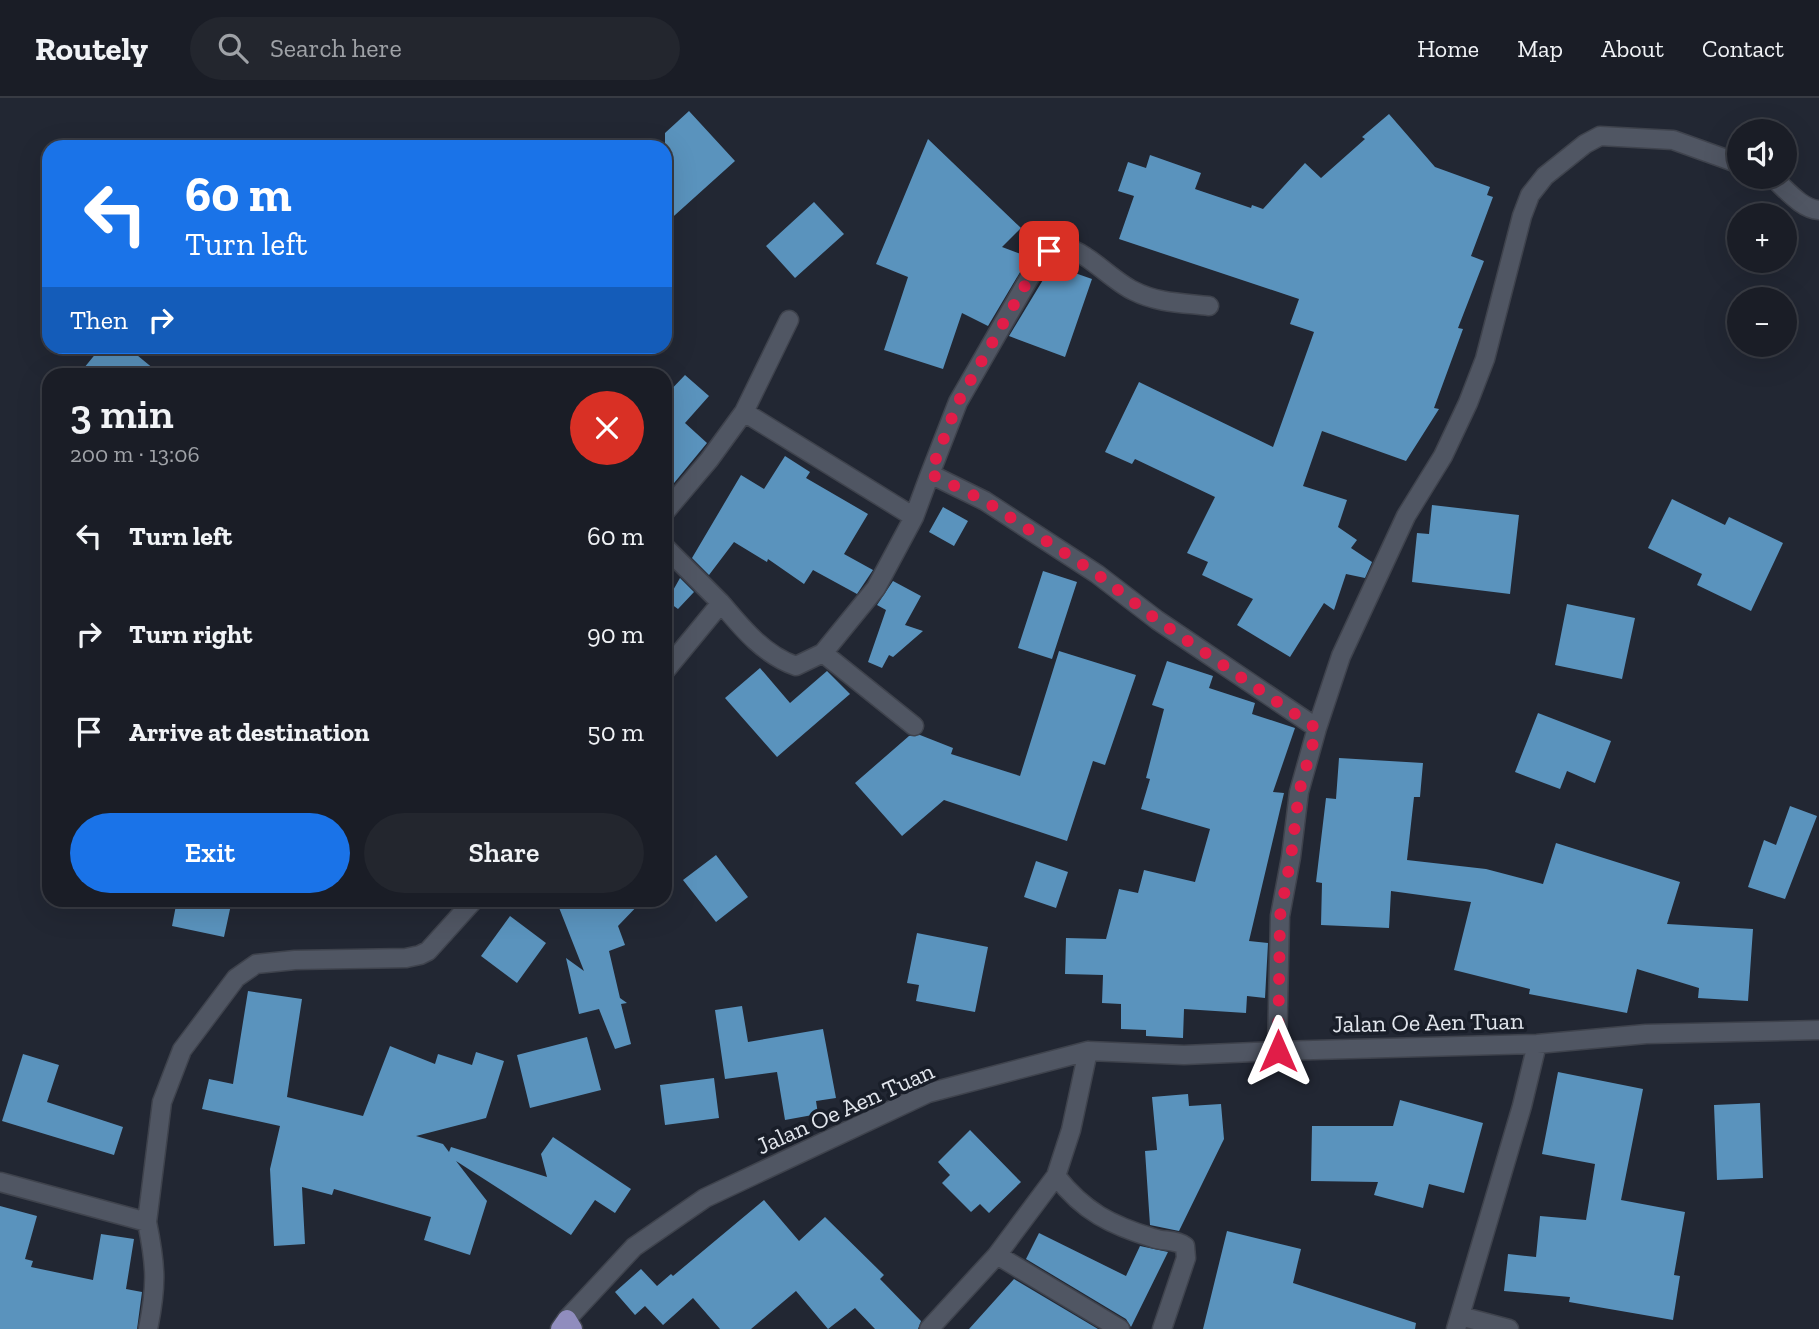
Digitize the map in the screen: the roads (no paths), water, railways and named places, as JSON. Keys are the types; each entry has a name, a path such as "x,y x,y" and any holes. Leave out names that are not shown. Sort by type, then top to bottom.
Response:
{"street":[{"path":"1278,1051 1280,916 1299,792 1317,729 1341,656 1406,516 1443,456 1468,403 1485,359 1522,216 1530,195 1545,176 1585,144 1600,136 1673,140 1727,159"},
{"path":"1785,189 1800,202 1819,210"},
{"path":"672,554 760,646 783,662 796,666 823,653 876,588 914,517 958,402 1038,263 1049,251 1061,247 1075,250 1116,281 1135,292 1158,300 1209,306"},
{"path":"672,504 709,460 744,412 789,320"},
{"path":"744,412 914,517"},
{"path":"930,474 985,501 1097,574 1157,620 1317,729"},
{"path":"672,662 720,603"},
{"path":"823,653 914,726"},
{"path":"148,1329 154,1298 156,1265 147,1222 162,1102 182,1050 236,978 256,964 295,960 407,958 420,955 428,951 468,907"},
{"name":"Jalan Oe Aen Tuan","path":"567,1326 634,1247 705,1198 928,1093 1088,1051 1184,1055 1537,1044 1646,1034 1819,1030"},
{"path":"1509,1329 1458,1322 1518,1119 1537,1044"},
{"path":"929,1329 997,1255 1056,1177 1088,1051"},
{"path":"1056,1177 1082,1205 1103,1219 1158,1240 1179,1242 1185,1246 1186,1258 1162,1329"},
{"path":"0,1182 147,1222"},
{"path":"997,1255 1120,1329"}]}
